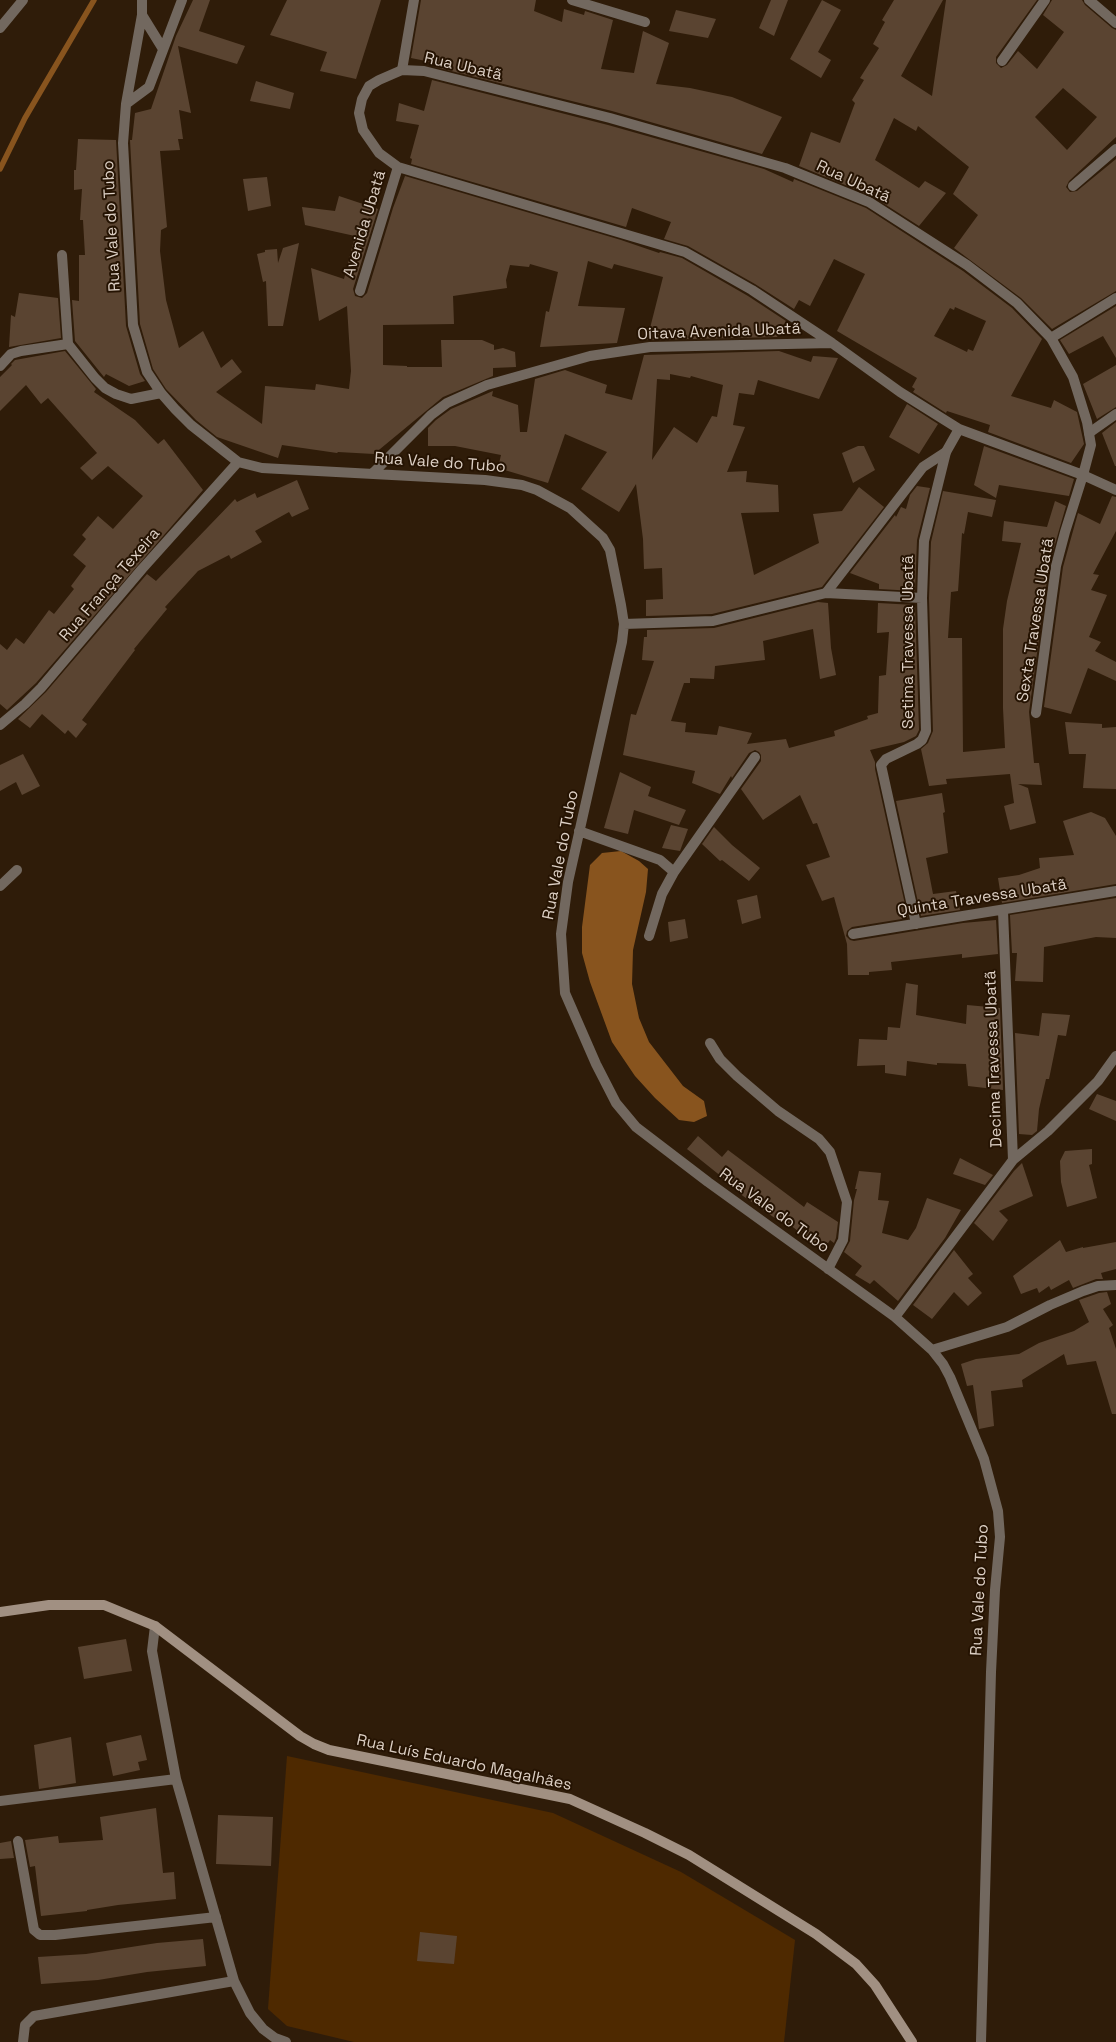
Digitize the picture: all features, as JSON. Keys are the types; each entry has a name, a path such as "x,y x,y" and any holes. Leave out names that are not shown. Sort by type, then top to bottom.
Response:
{"main road":[{"name":"Rua Luís Eduardo Magalhães","path":"0,1612 49,1605 104,1606 155,1626 300,1736 314,1744 329,1750 570,1799 689,1855 816,1934 856,1964 874,1985 912,2042"}],"street":[{"path":"0,28 23,0"},
{"name":"Rua Vale do Tubo","path":"142,0 142,15 126,104 123,142 133,325 147,372 161,393 191,425 238,462 262,468 485,480 522,485 537,490 570,508 603,538 610,550 624,624 620,655 568,882 561,934 563,982 566,993 596,1064 616,1103 636,1127 895,1317 932,1350 950,1377 984,1459 998,1511 1000,1537 994,1590 981,2042"},
{"path":"126,104 149,87 182,0"},
{"path":"402,70 414,0"},
{"path":"572,0 645,22"},
{"path":"1002,62 1045,0"},
{"path":"1089,0 1116,23"},
{"path":"142,15 163,49"},
{"name":"Rua Ubatã","path":"1083,475 1091,445 1087,422 1073,377 1051,338 1017,303 966,265 869,202 785,168 610,118 424,71 402,70 370,86 362,99 359,113 362,130 372,144 398,167 685,252 745,286 832,343 900,392 959,429 1083,475 1116,490"},
{"path":"1073,186 1116,149"},
{"name":"Avenida Ubatã","path":"360,291 398,167"},
{"path":"62,255 68,344 95,378 105,388 116,394 130,398 161,393"},
{"path":"1051,338 1116,298"},
{"name":"Oitava Avenida Ubatã","path":"373,473 431,415 447,403 487,385 590,356 650,347 832,343"},
{"path":"0,366 11,354 68,344"},
{"path":"1089,433 1116,414"},
{"name":"Setima Travessa Ubatã","path":"916,924 881,765 886,759 917,744 922,740 926,731 922,598 924,541 946,452 959,429"},
{"path":"826,593 923,467 946,452"},
{"name":"Rua França Texeira","path":"0,725 26,704 41,688 142,569 238,462"},
{"name":"Sexta Travessa Ubatã","path":"1036,713 1056,566 1083,475"},
{"path":"624,624 713,621 826,593 922,598"},
{"path":"649,936 662,894 674,872 755,757"},
{"path":"579,831 660,860 674,872"},
{"path":"0,886 17,870"},
{"name":"Quinta Travessa Ubatã","path":"853,934 1003,911 1116,891"},
{"name":"Decima Travessa Ubatã","path":"895,1317 1013,1160 1003,911"},
{"path":"710,1043 720,1059 737,1076 778,1111 819,1139 830,1152 847,1202 843,1240 828,1269"},
{"path":"1013,1160 1048,1131 1098,1081 1116,1056"},
{"path":"932,1350 1007,1327 1083,1291 1098,1286 1116,1284"},
{"path":"155,1626 152,1652 176,1779 234,1981 250,2012 263,2029 275,2038 286,2042"},
{"path":"0,1801 176,1779"},
{"path":"18,1841 34,1930 40,1935 55,1935 216,1917"},
{"path":"23,2042 25,2026 34,2016 234,1981"}],"shaded area":[{"path":"621,851 639,861 648,869 646,892 633,950 632,984 639,1018 649,1042 683,1086 704,1101 707,1116 694,1122 679,1120 655,1098 635,1076 612,1042 590,982 582,953 582,927 590,865 602,853"},
{"path":"287,1756 553,1813 681,1872 795,1940 784,2042 354,2042 287,2026 268,2009"}],"building":[{"path":"193,0 210,0 199,31 245,46 237,64 178,46 191,113 179,110 183,139 178,139 180,150 160,151 167,227 161,230 160,251 166,300 179,348 203,331 221,368 232,359 242,372 216,392 262,424 265,386 315,390 316,384 349,389 351,371 347,306 319,321 311,268 344,279 355,236 305,225 302,207 335,211 339,196 378,209 353,289 355,296 362,298 367,293 393,208 405,176 659,253 682,258 748,296 786,321 777,337 647,340 663,277 614,264 612,269 588,261 578,306 625,308 617,343 540,347 546,311 549,312 558,272 530,264 529,267 510,265 506,280 507,288 453,296 454,324 383,325 383,365 442,367 441,340 482,340 494,345 494,350 503,348 515,352 516,367 493,368 493,376 443,397 374,454 337,453 282,445 278,458 217,437 196,420 166,389 153,369 140,324 130,140 132,140 135,113 151,109 176,36"},
{"path":"287,0 381,0 356,79 320,71 327,52 270,35"},
{"path":"421,0 536,0 534,11 562,22 564,9 584,15 585,11 613,20 601,69 634,73 643,31 669,43 656,84 690,88 732,97 782,117 762,154 612,111 435,67 436,63 411,58"},
{"path":"771,0 788,0 774,36 759,28"},
{"path":"822,0 841,10 818,52 831,60 821,78 790,59"},
{"path":"894,0 943,0 901,76 932,96 946,0 1037,0 996,57 996,63 1001,68 1007,65 1018,51 1037,69 1064,32 1043,15 1052,0 1082,0 1085,5 1116,30 1116,137 1069,181 1066,187 1070,192 1077,191 1116,159 1116,291 1052,329 1021,298 954,248 978,215 953,194 969,167 918,126 916,131 894,118 875,160 919,188 925,181 946,193 919,226 872,196 799,166 811,132 840,143 855,103 852,100 864,80 860,78 879,48 873,44 885,22 882,20","holes":["1063,88 1097,117 1067,150 1035,117"]},
{"path":"676,10 716,19 708,38 669,31"},
{"path":"432,80 608,125 764,169 793,182 794,179 866,208 963,271 1012,308 1042,339 1011,396 1051,408 1054,400 1077,412 1084,444 1071,463 988,432 990,425 947,411 946,413 913,392 915,389 912,387 917,378 837,331 865,274 834,259 810,306 799,300 794,309 755,284 688,246 664,239 671,222 632,208 626,227 411,164 412,159 410,158 419,125 396,121 399,103 424,111","holes":["955,307 986,321 973,351 968,349 967,352 934,336 950,308 954,310"]},
{"path":"256,81 294,93 290,109 250,101"},
{"path":"78,139 116,140 126,326 140,374 145,381 129,386 106,374 104,377 75,341 72,300 79,301 79,255 85,255 83,220 80,220 82,189 74,190 74,170 76,170"},
{"path":"267,177 271,206 248,211 243,179"},
{"path":"299,243 283,326 268,326 266,281 263,282 257,254 265,252 265,250 277,249 278,263 283,248"},
{"path":"19,293 58,298 61,338 9,347 11,315 15,317"},
{"path":"1116,306 1116,358 1103,336 1069,354 1060,340"},
{"path":"65,351 96,389 94,392 135,420 158,444 164,439 203,490 36,683 7,710 0,704 0,644 7,650 16,638 24,644 49,610 54,614 74,589 71,586 86,566 73,555 86,539 82,535 98,516 113,529 143,496 108,466 92,480 80,468 97,453 48,398 41,404 26,385 0,411 0,377 15,360"},
{"path":"779,351 811,362 813,356 838,358 819,399 758,380 754,395 739,393 733,425 745,427 727,472 747,471 746,482 778,485 779,512 741,513 754,575 819,543 813,514 842,511 859,487 884,507 822,587 712,614 646,616 646,600 663,599 662,568 644,569 643,539 636,484 619,512 581,489 607,452 565,434 548,483 498,468 501,455 455,446 428,446 428,428 436,420 451,409 493,391 492,396 518,405 520,432 527,432 535,379 565,370 607,385 605,393 632,400 644,355","holes":["670,374 690,378 691,376 723,385 717,417 712,416 697,443 674,427 652,460 657,379 670,380"]},
{"path":"1116,365 1116,407 1097,419 1083,384"},
{"path":"907,404 938,424 919,454 889,437"},
{"path":"1116,422 1116,466 1115,466 1102,433"},
{"path":"858,446 864,446 875,470 853,483 842,453"},
{"path":"984,446 1074,479 1069,496 999,485 996,498 974,485"},
{"path":"297,480 309,509 292,517 289,512 255,531 262,542 231,559 229,555 198,571 165,607 167,609 134,649 82,720 87,724 76,738 68,730 65,734 42,714 30,728 18,719 46,692 147,574 156,581 235,499 237,502 255,493 257,498"},
{"path":"917,486 930,488 917,540 915,591 879,589 879,584 850,573 895,515 896,517 901,507 906,509 910,495"},
{"path":"943,491 996,500 992,517 968,512 964,534 962,533 958,591 951,592 948,638 962,638 963,752 1005,748 1003,629 1007,601 1021,543 1002,541 1004,521 1047,527 1055,501 1066,506 1049,565 1029,712 1034,763 1039,763 1042,785 1018,784 1028,788 1036,823 1010,830 1004,806 1014,803 1010,774 946,779 947,784 929,786 921,749 928,743 933,731 929,598 931,542"},
{"path":"1112,496 1116,497 1116,531 1093,574 1099,575 1091,590 1107,595 1089,637 1101,642 1095,651 1116,662 1116,681 1088,668 1071,714 1044,707 1063,567 1078,513 1100,524"},
{"path":"818,602 828,603 831,648 836,675 820,679 813,629 763,641 765,660 715,666 714,679 690,678 690,683 684,683 671,721 686,723 685,732 717,735 719,726 752,733 747,744 786,739 789,748 835,736 834,731 868,719 867,716 878,713 879,676 886,675 889,632 877,633 878,603 915,605 919,730 916,736 904,742 870,750 875,762 908,918 852,927 847,931 846,936 854,941 963,923 996,920 998,954 962,958 962,954 891,962 892,970 869,972 869,975 848,975 847,944 834,897 822,901 806,865 830,857 817,823 813,824 800,795 763,820 741,789 761,761 759,752 755,750 749,753 720,794 692,783 695,771 623,755 631,714 636,715 654,661 642,660 644,637 647,637 647,630 714,628"},
{"path":"1065,722 1102,724 1102,728 1116,727 1116,789 1083,788 1086,754 1069,754"},
{"path":"23,754 40,786 22,795 16,782 0,791 0,765"},
{"path":"620,772 651,787 648,796 686,810 679,825 634,810 628,834 604,828"},
{"path":"942,793 948,853 926,858 933,894 956,891 960,910 921,916 896,801"},
{"path":"1091,812 1105,818 1116,836 1116,884 1002,903 998,878 1019,875 1040,868 1039,858 1074,855 1063,821"},
{"path":"671,825 688,829 680,851 662,848"},
{"path":"714,827 760,868 749,881 722,860 720,861 702,844"},
{"path":"757,895 761,918 742,924 737,900"},
{"path":"1116,898 1116,938 1096,937 1044,947 1043,982 1015,981 1017,953 1012,953 1010,915"},
{"path":"685,919 688,938 670,942 668,922"},
{"path":"906,983 918,985 916,1015 966,1024 967,1005 1000,1008 1003,1090 968,1086 966,1064 937,1063 937,1065 907,1061 906,1076 885,1073 885,1065 857,1066 859,1039 887,1040 888,1027 900,1028"},
{"path":"1042,1013 1070,1015 1066,1036 1058,1035 1049,1079 1046,1079 1039,1109 1037,1131 1032,1135 1019,1134 1015,1033 1039,1036"},
{"path":"1097,1094 1116,1101 1116,1121 1089,1109"},
{"path":"698,1136 722,1157 728,1150 804,1207 807,1202 838,1222 834,1243 830,1240 823,1251 784,1220 782,1223 743,1196 687,1149"},
{"path":"1092,1149 1092,1164 1089,1165 1097,1198 1067,1207 1061,1182 1060,1161 1065,1151"},
{"path":"960,1158 993,1175 985,1185 953,1174"},
{"path":"1022,1163 1033,1196 999,1211 1008,1220 993,1241 974,1223"},
{"path":"859,1171 881,1173 878,1200 889,1201 882,1233 908,1240 916,1228 927,1198 961,1210 945,1238 898,1301 874,1280 870,1284 855,1275 862,1266 844,1252 850,1241 854,1200 857,1189 855,1189"},
{"path":"1060,1240 1066,1252 1083,1247 1116,1242 1116,1269 1101,1273 1103,1279 1096,1279 1073,1288 1069,1280 1051,1290 1049,1286 1039,1293 1037,1288 1021,1294 1013,1276"},
{"path":"954,1250 973,1274 968,1278 982,1293 968,1306 954,1292 932,1319 913,1305"},
{"path":"1107,1292 1111,1304 1103,1309 1113,1325 1109,1328 1116,1349 1116,1414 1112,1414 1096,1361 1067,1365 1064,1354 1022,1380 1023,1387 991,1391 994,1426 979,1429 973,1385 967,1386 961,1364 976,1359 1019,1354 1039,1343 1074,1331 1089,1322 1079,1300"},
{"path":"126,1639 132,1671 84,1679 78,1647"},
{"path":"141,1735 147,1760 138,1762 140,1770 113,1776 106,1743"},
{"path":"71,1737 76,1783 39,1789 34,1745"},
{"path":"156,1808 163,1873 174,1872 176,1899 41,1916 35,1866 30,1867 25,1840 58,1836 59,1843 103,1840 100,1817"},
{"path":"218,1815 273,1817 271,1866 216,1864"},
{"path":"11,1841 14,1858 0,1859 0,1843"},
{"path":"420,1932 457,1936 454,1964 417,1961"},
{"path":"203,1939 206,1966 147,1972 98,1980 41,1984 38,1957 86,1954 157,1943"}],"waterway":[{"path":"0,169 25,118 94,0"}]}
